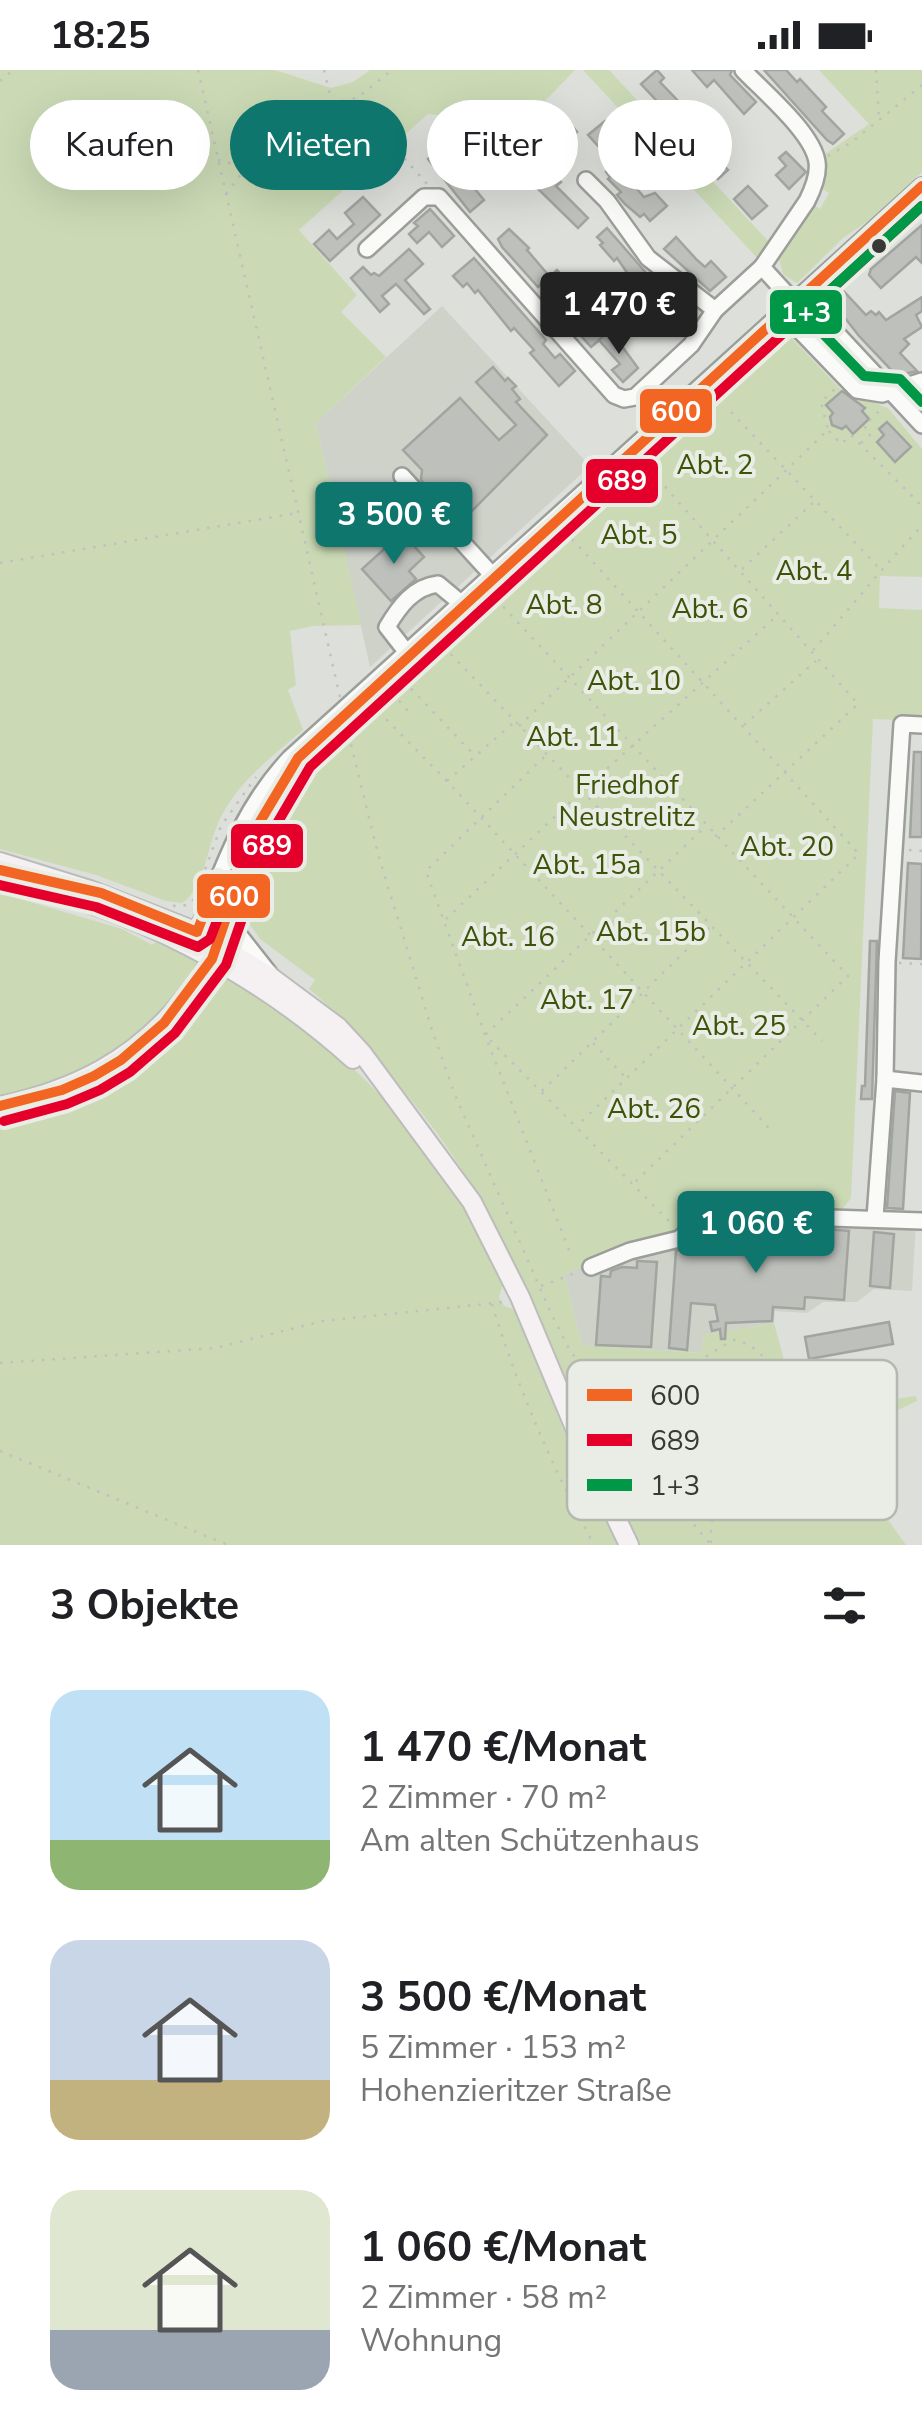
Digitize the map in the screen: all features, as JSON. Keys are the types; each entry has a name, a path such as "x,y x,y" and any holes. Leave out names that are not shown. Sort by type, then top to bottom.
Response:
{"main road":[{"path":"0,862 165,917 215,951 272,978 338,1028 433,1146 480,1218 520,1297 567,1409"},
{"path":"0,870 50,878"},
{"path":"0,878 194,939"},
{"path":"215,951 391,1092"},
{"path":"0,1106 62,1090 121,1060 164,1023 215,951"},
{"path":"617,1520 629,1545"}],"street":[{"path":"367,249 424,197 439,198 617,397 635,396 692,345 715,310 762,267 813,189 817,162 810,143 743,70"},
{"path":"586,180 648,258 715,310"},
{"path":"215,951 258,826 298,758 348,718 408,654 492,576 922,186"},
{"path":"762,267 794,304 922,425"},
{"path":"794,304 845,379 858,390 888,394 922,381"},
{"path":"402,476 492,576"},
{"path":"408,654 387,627 398,609 422,586 438,584 462,604"},
{"path":"194,939 228,852 258,795 290,758 348,718"},
{"path":"876,1218 902,724 922,725"},
{"path":"227,911 238,936 272,978"},
{"path":"885,1079 922,1083"},
{"path":"591,1266 678,1239 708,1214 922,1221"}],"path":[{"path":"0,81 13,70"},
{"path":"198,70 378,854 455,1095 578,1360"},
{"path":"324,70 331,100"},
{"path":"346,100 356,98 392,70"},
{"path":"876,70 879,121"},
{"path":"817,162 879,121 922,85"},
{"path":"356,98 372,131 390,142 439,198"},
{"path":"218,160 230,163"},
{"path":"226,194 230,189"},
{"path":"845,379 821,402 828,430 841,444 851,435 922,506"},
{"path":"860,444 871,434 863,426 883,408 888,394"},
{"path":"731,412 880,568"},
{"path":"446,781 568,678 828,430"},
{"path":"651,471 858,704 714,836"},
{"path":"741,570 816,500"},
{"path":"0,563 299,512"},
{"path":"812,651 870,585 880,568 922,526"},
{"path":"572,539 858,854 576,1126"},
{"path":"496,600 848,976 632,1185"},
{"path":"445,920 780,613"},
{"path":"366,706 444,635"},
{"path":"771,1130 373,706 442,646 822,1041"},
{"path":"743,726 818,659"},
{"path":"403,680 475,756"},
{"path":"389,690 408,710"},
{"path":"336,734 348,718"},
{"path":"545,756 426,871 484,1035 571,1256"},
{"path":"484,1035 705,826"},
{"path":"542,1091 712,925"},
{"path":"887,962 922,964"},
{"path":"484,1035 668,1222"},
{"path":"593,1042 626,1078"},
{"path":"541,1286 591,1266"},
{"path":"0,1363 215,1348 324,1320 503,1303"},
{"path":"492,1304 550,1462 567,1494"},
{"path":"700,1360 735,1340 746,1343 765,1360"},
{"path":"0,1450 228,1545"},
{"path":"581,1520 594,1545"},
{"path":"690,1520 711,1545"},
{"path":"711,1545 713,1520"}],"shaded area":[{"path":"442,306 590,466 370,667 316,423"},
{"path":"777,1209 791,1214 824,1215 850,1211 850,1220 916,1224 912,1291 874,1289 857,1302 823,1302 807,1313 775,1311 774,1323 704,1335 702,1353 582,1345 564,1274 685,1225"}],"green space":[{"path":"0,70 275,70 331,88 353,82 370,70 575,70 546,100 427,100 427,115 407,133 407,100 230,100 230,190 343,190 299,230 357,295 341,312 386,357 316,423 361,625 313,626 290,631 296,685 288,690 303,730 252,775 230,801 215,831 199,881 182,903 0,849"},
{"path":"583,70 609,70 637,100 611,100"},
{"path":"819,70 922,70 922,172 843,238 797,283 783,274 778,255 812,204 820,209 829,193 820,187 822,156 869,124"},
{"path":"694,190 721,190 771,244 759,260"},
{"name":"Friedhof Neustrelitz","path":"785,331 848,397 853,395 888,408 922,449 922,577 880,576 879,608 922,610 922,721 873,719 851,1198 840,1212 707,1211 673,1235 564,1274 582,1345 701,1353 704,1335 774,1323 784,1360 567,1360 567,1390 494,1226 437,1133 342,1020 309,989 315,980 260,939 249,923 245,905 273,819 315,757"},
{"path":"0,893 122,929 152,945 160,939 199,960 196,973 143,1037 87,1074 0,1102"},
{"path":"223,974 315,1036 388,1104 420,1142 477,1229 504,1280 499,1297 504,1306 516,1310 567,1437 567,1520 607,1520 619,1545 0,1545 0,1113 95,1084 135,1058 207,980"},
{"name":"Friedhof Neustrelitz","path":"916,1396 917,1401 897,1410 897,1399"},
{"name":"Friedhof Neustrelitz","path":"625,1520 888,1520 906,1545 636,1545"}],"building":[{"path":"657,70 664,78 660,82 677,100 656,100 641,84"},
{"path":"692,70 732,70 730,75 756,102 744,114 714,80 707,87"},
{"path":"764,70 786,70 797,82 800,79 844,134 833,144 827,140"},
{"path":"598,127 598,146 588,135"},
{"path":"786,152 806,172 789,189 776,175 786,166 779,158"},
{"path":"748,186 767,206 752,219 734,199"},
{"path":"453,190 476,190 484,200 470,212"},
{"path":"539,190 560,190 588,218 578,228"},
{"path":"638,190 644,197 655,193 667,206 650,221 625,204 617,195"},
{"path":"363,197 380,215 330,261 314,244 329,230 337,239 354,224 345,213"},
{"path":"430,209 454,236 442,247 429,232 417,243 409,234 418,226 414,223"},
{"path":"922,225 922,263 916,257 881,288 869,275 871,269"},
{"path":"607,228 661,290 649,300 625,276 628,274 617,258 614,261 600,245 603,243 597,237"},
{"path":"509,229 550,277 538,287 498,239"},
{"path":"676,237 705,267 711,261 726,277 710,291 664,249"},
{"path":"409,249 423,264 405,280 430,309 424,314 396,284 382,296 389,304 380,312 351,278 363,267 371,275 379,276"},
{"path":"474,258 546,340 543,344 555,358 560,354 575,371 559,386 530,353 534,350 514,328 511,331 478,290 475,293 467,283 463,287 453,276"},
{"path":"557,270 572,287 565,294 603,337 591,347 553,304 561,297 546,280"},
{"path":"838,285 866,315 879,312 886,320 922,297 922,311 916,315 922,327 904,339 909,344 900,353 917,371 897,376 859,336 827,295"},
{"path":"610,330 638,368 623,382 612,370 620,364 599,340"},
{"path":"493,367 505,381 508,378 516,386 512,389 520,399 516,402 547,435 460,523 421,480 422,470 403,450 460,398 499,440 516,425 476,382"},
{"path":"842,391 865,408 862,411 869,419 853,434 846,426 842,429 832,425 833,413 826,405"},
{"path":"887,422 911,447 895,462 877,442 884,435 879,429"},
{"path":"402,533 424,557 409,571 416,579 391,601 362,569"},
{"path":"914,752 922,752 922,837 910,837"},
{"path":"908,863 922,864 921,959 903,958"},
{"path":"870,941 877,941 872,1099 861,1099 865,1086"},
{"path":"895,1091 910,1093 903,1209 887,1208"},
{"path":"714,1225 732,1226 731,1246 749,1247 750,1227 810,1229 810,1234 828,1235 828,1229 849,1231 844,1300 805,1297 804,1309 773,1307 772,1321 726,1323 725,1339 721,1339 720,1329 712,1331 710,1322 718,1321 715,1305 691,1303 687,1350 669,1348 676,1251 687,1247 712,1249"},
{"path":"874,1232 894,1234 890,1288 870,1286"},
{"path":"637,1261 657,1262 651,1347 596,1345 601,1276 610,1277 611,1271 622,1267 637,1268"},
{"path":"889,1322 893,1344 809,1359 805,1337"}],"transit line":[{"name":"600","path":"0,1106 62,1090 94,1076 121,1060 164,1023 212,959 258,825 298,758 922,186"},
{"name":"689","path":"4,1121 67,1104 100,1090 130,1072 175,1033 226,965 272,832 310,767 922,206"},
{"name":"1+3","path":"922,206 804,314 864,376 900,379 922,402"},
{"name":"600","path":"0,870 101,893 197,932 218,877"},
{"name":"689","path":"0,885 96,907 198,947 210,939 232,882"}],"park label":[{"name":"Abt. 2","path":"715,464"},
{"name":"Abt. 5","path":"639,534"},
{"name":"Abt. 4","path":"814,570"},
{"name":"Abt. 8","path":"564,604"},
{"name":"Abt. 6","path":"710,608"},
{"name":"Abt. 10","path":"634,680"},
{"name":"Abt. 11","path":"573,736"},
{"name":"Abt. 20","path":"787,846"},
{"name":"Abt. 15a","path":"587,864"},
{"name":"Abt. 15b","path":"651,931"},
{"name":"Abt. 16","path":"508,936"},
{"name":"Abt. 17","path":"587,999"},
{"name":"Abt. 25","path":"739,1025"},
{"name":"Abt. 26","path":"654,1108"}]}
